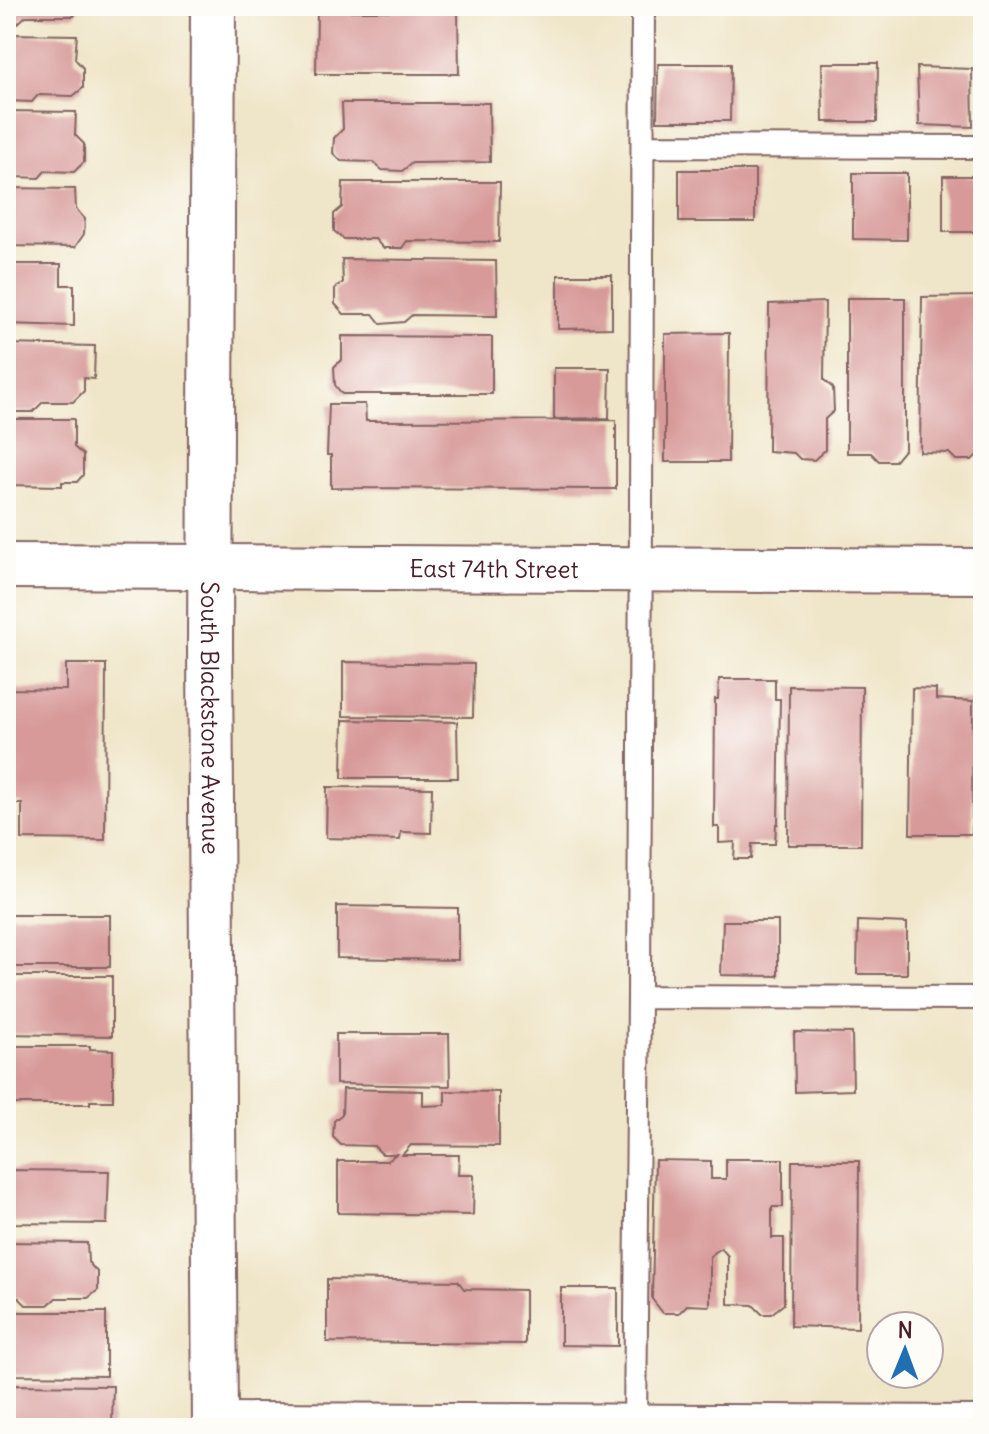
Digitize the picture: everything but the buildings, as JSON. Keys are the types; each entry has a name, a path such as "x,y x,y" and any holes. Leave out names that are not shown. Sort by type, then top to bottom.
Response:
{"street":[{"name":"South Blackstone Avenue","path":"213,6 210,567 215,1426"},
{"name":"East 74th Street","path":"6,566 983,571"},
{"path":"215,1426 983,1428"}],"lane":[{"path":"635,1427 643,6"},
{"path":"643,146 983,147"},
{"path":"639,997 983,998"}]}
